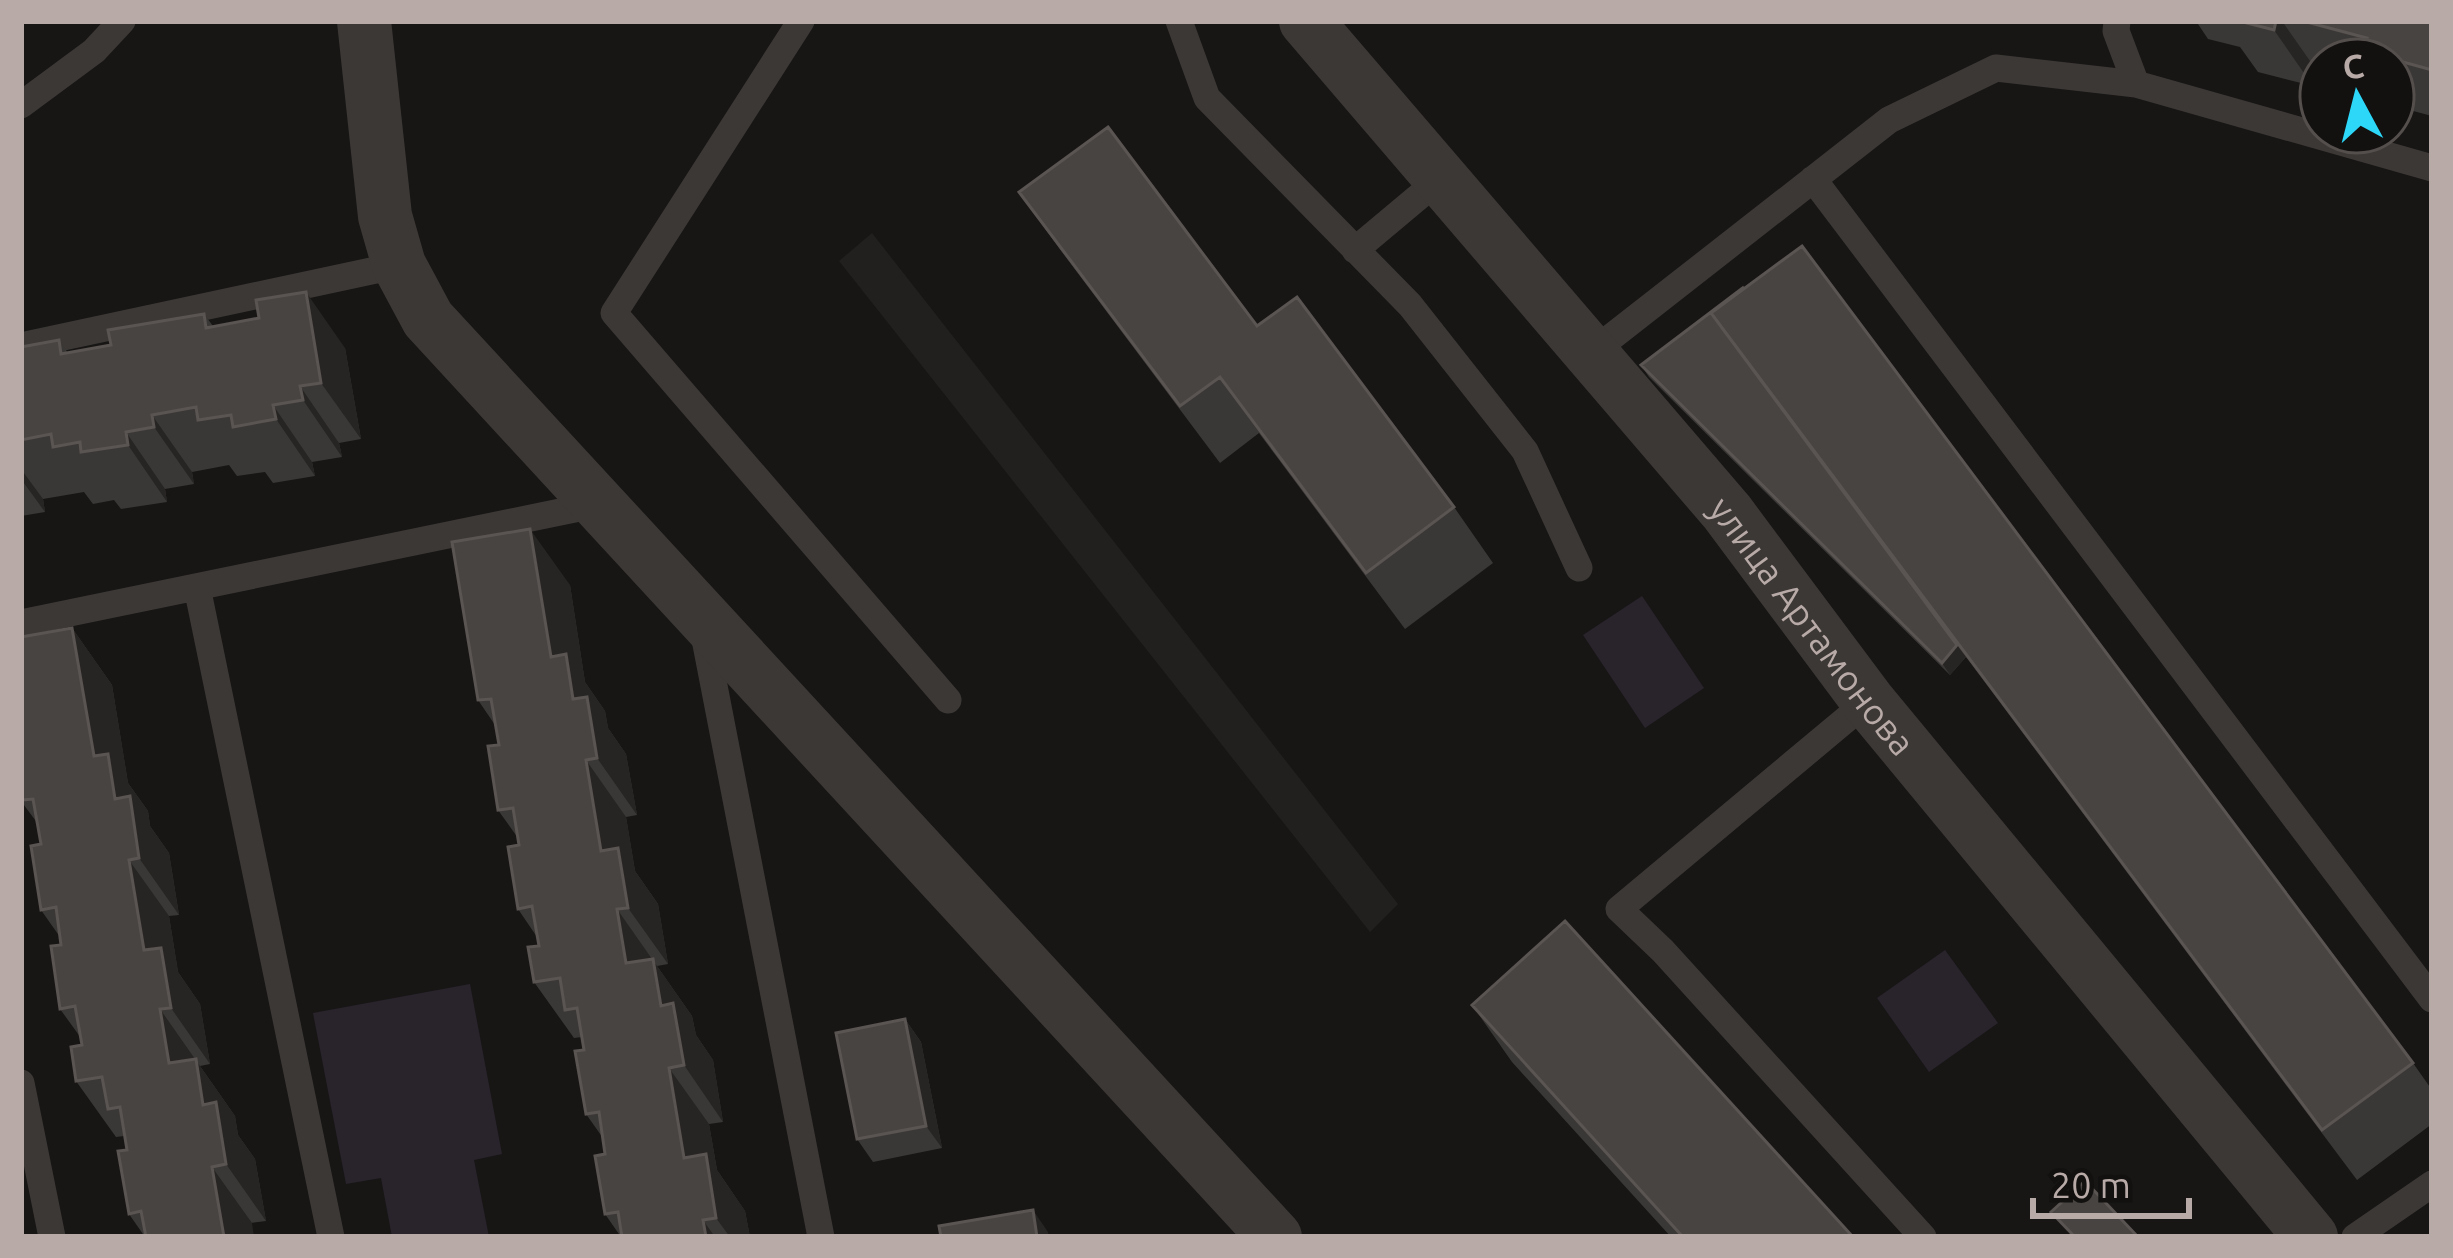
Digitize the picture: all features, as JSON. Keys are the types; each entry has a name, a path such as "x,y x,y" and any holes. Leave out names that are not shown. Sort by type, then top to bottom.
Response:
{"street":[{"path":"364,21 382,198 399,265 428,319 1275,1237"},
{"name":"улица Артамонова","path":"1306,21 1727,512 1868,700 2299,1233"}],"lane":[{"path":"21,105 94,51 122,21"},
{"path":"801,21 614,313 948,700"},
{"path":"1179,21 1207,98 1409,305 1526,452 1579,568"},
{"path":"2117,21 2116,31 2136,84"},
{"path":"1591,353 1889,120 1996,68 2136,84 2432,168"},
{"path":"1355,250 1441,178"},
{"path":"1813,179 2432,999"},
{"path":"21,346 399,265"},
{"path":"21,623 598,504"},
{"path":"197,587 331,1237"},
{"path":"700,613 821,1237"},
{"path":"1868,700 1619,909 1663,951 1923,1237"},
{"path":"21,1083 52,1237"},
{"path":"2355,1237 2432,1184"}],"shaded area":[{"path":"872,233 1398,904 1370,932 839,261"},
{"path":"1642,596 1704,688 1645,728 1583,635"},
{"path":"1945,950 1998,1023 1929,1072 1877,998"},
{"path":"470,984 502,1154 474,1160 489,1237 392,1237 381,1178 346,1184 313,1013"}],"building":[{"path":"2239,21 2276,21 2274,30"},
{"path":"2303,21 2432,21 2432,70 2417,66 2417,36 2359,36"},
{"path":"1108,127 1257,326 1297,297 1454,507 1366,573 1220,377 1180,406 1019,192"},
{"path":"1802,246 2413,1063 2322,1130 1711,313"},
{"path":"1744,287 1711,313 1957,645 1942,663 1641,365"},
{"path":"306,292 321,383 300,386 303,400 273,405 276,419 233,427 231,415 198,420 196,407 152,415 154,427 126,432 128,445 81,452 80,442 53,447 51,434 21,440 21,347 59,340 61,354 111,345 108,330 204,314 206,328 259,318 256,300"},
{"path":"530,529 551,657 566,654 573,699 587,697 597,758 586,760 601,851 618,848 628,908 617,909 626,963 653,959 661,1006 673,1003 684,1065 669,1068 684,1158 706,1154 716,1218 703,1220 706,1237 622,1237 618,1212 605,1214 595,1156 605,1154 599,1112 586,1114 575,1051 584,1050 577,1008 565,1010 560,978 534,982 528,947 539,946 532,906 518,909 508,847 519,845 513,808 498,810 488,746 499,745 491,699 478,700 452,542"},
{"path":"72,628 94,756 108,754 115,799 130,796 139,858 129,860 144,950 161,948 171,1008 160,1009 169,1063 196,1059 203,1105 216,1102 226,1164 212,1167 224,1237 146,1237 141,1211 129,1214 118,1151 127,1150 120,1107 108,1109 102,1077 76,1081 71,1047 82,1045 75,1006 60,1009 51,946 61,945 56,907 41,910 31,846 41,844 33,799 21,800 21,637"},
{"path":"1565,921 1853,1237 1683,1237 1472,1005"},
{"path":"905,1019 926,1126 857,1139 836,1033"},
{"path":"2085,1181 2138,1237 2075,1237 2051,1212"},
{"path":"1033,1210 1037,1237 941,1237 939,1226"}]}
